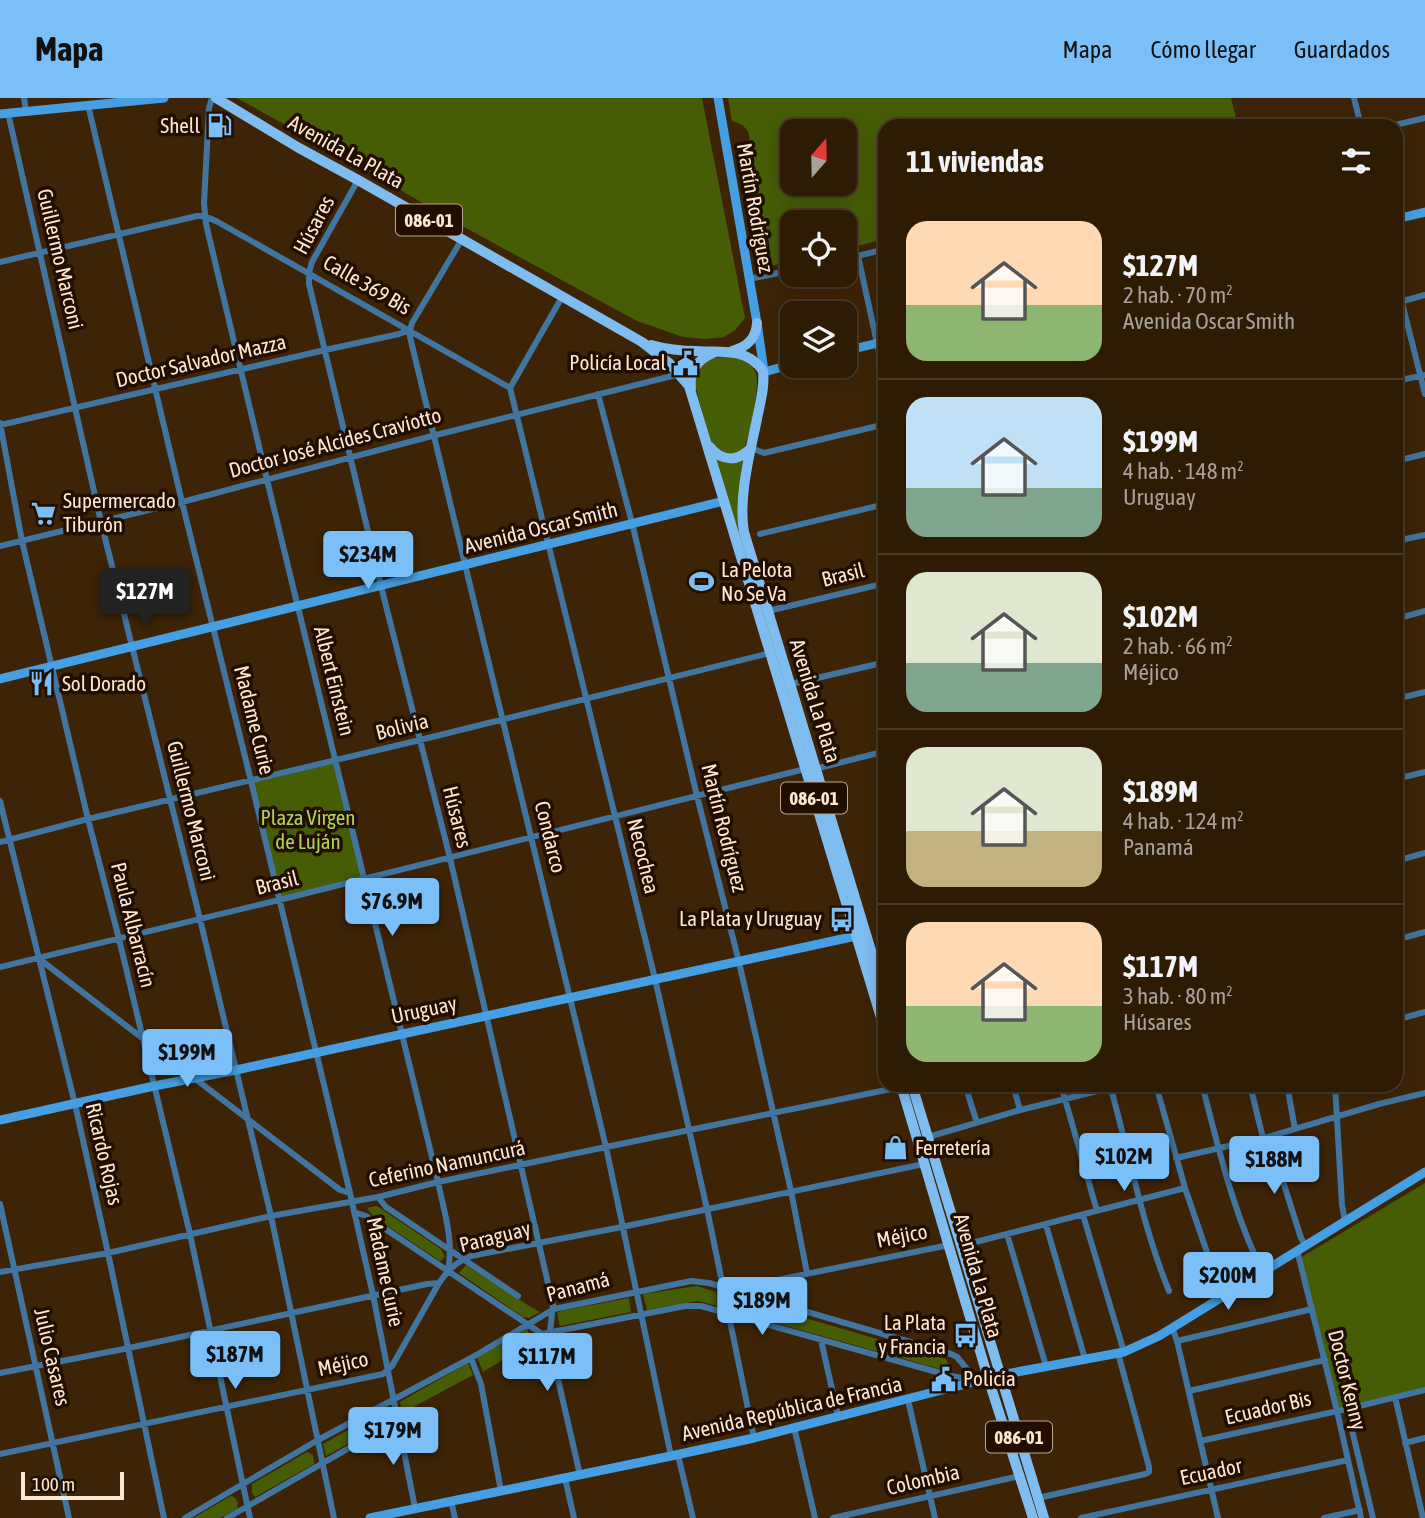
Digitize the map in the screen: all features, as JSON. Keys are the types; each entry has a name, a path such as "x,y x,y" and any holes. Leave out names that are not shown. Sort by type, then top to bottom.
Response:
{"main road":[{"path":"4,113 164,98"},
{"name":"Avenida La Plata","path":"214,98 642,342 680,374 692,391 770,653 878,974"},
{"name":"Martín Rodríguez","path":"718,98 764,371"},
{"path":"1403,217 1425,212"},
{"path":"732,351 750,343 757,323"},
{"name":"Avenida La Plata","path":"642,342 681,350 732,351"},
{"path":"857,348 878,343"},
{"path":"732,351 751,358 764,371 780,368"},
{"path":"692,391 690,379 695,366 706,356 720,352"},
{"name":"Avenida La Plata","path":"764,371 742,520 791,684 810,769 878,1008"},
{"path":"705,438 712,450 726,459 741,456 751,448"},
{"name":"Avenida Oscar Smith","path":"0,679 724,501"},
{"name":"Uruguay","path":"0,1120 856,936"},
{"name":"Avenida La Plata","path":"907,1092 925,1164 1001,1376 1044,1518"},
{"name":"Avenida La Plata","path":"908,1092 928,1137 988,1378 1033,1518"},
{"name":"Avenida República de Francia","path":"370,1518 675,1456 988,1378 1121,1353 1153,1339 1425,1171"}],"street":[{"path":"24,98 26,111"},
{"name":"Albert Einstein","path":"214,98 209,108 205,216 438,1182 451,1250 448,1270"},
{"path":"1354,98 1358,119"},
{"name":"Madame Curie","path":"88,105 350,1193 415,1508"},
{"name":"Guillermo Marconi","path":"4,113 40,252 101,522 271,1216 334,1518"},
{"path":"1403,123 1425,118"},
{"name":"Húsares","path":"358,180 312,262 309,285 450,858 539,1243 554,1309 549,1340 580,1475"},
{"path":"0,262 205,216"},
{"name":"Calle 369 Bis","path":"205,216 309,272 510,388"},
{"path":"410,330 462,239"},
{"path":"878,251 858,256 878,331"},
{"path":"749,279 780,273"},
{"path":"1403,301 1425,295"},
{"path":"510,388 562,297"},
{"path":"1403,314 1423,375 1425,394"},
{"name":"Doctor Salvador Mazza","path":"0,424 410,330"},
{"name":"Condarco","path":"410,330 432,436 606,1147 641,1314 675,1456 694,1518"},
{"name":"Doctor José Alcides Craviotto","path":"0,546 680,374"},
{"path":"1403,379 1423,375"},
{"name":"Necochea","path":"510,388 655,979 690,1130 754,1438"},
{"name":"Martín Rodríguez","path":"598,394 739,962 807,1273"},
{"name":"Paula Albarracín","path":"0,424 22,541 190,1234 250,1518"},
{"path":"751,448 764,453 878,426"},
{"path":"1403,459 1425,454"},
{"path":"760,534 878,506"},
{"path":"1403,540 1425,535"},
{"name":"Brasil","path":"768,611 878,585"},
{"path":"1403,617 1425,611"},
{"name":"Bolivia","path":"0,842 770,653"},
{"path":"791,684 878,664"},
{"path":"1403,697 1425,692"},
{"path":"810,769 878,753"},
{"name":"Brasil","path":"0,967 810,769"},
{"path":"1403,777 1425,772"},
{"name":"Ricardo Rojas","path":"0,801 75,1104 164,1518"},
{"path":"1403,858 1425,853"},
{"path":"1403,938 1425,932"},
{"path":"872,955 878,953"},
{"path":"38,958 340,1190 350,1193"},
{"path":"1403,1018 1425,1012"},
{"name":"Ceferino Namuncurá","path":"0,1272 108,1252 271,1216 378,1197 438,1182 878,1092"},
{"path":"967,1092 977,1124"},
{"path":"1015,1092 1020,1110"},
{"path":"1063,1092 1097,1211"},
{"path":"928,1137 1091,1092"},
{"path":"1112,1092 1140,1200 1169,1291"},
{"path":"1158,1092 1185,1188 1211,1264"},
{"path":"1204,1092 1239,1216 1263,1272"},
{"path":"1252,1092 1272,1159 1280,1172 1301,1238 1306,1245"},
{"path":"1288,1092 1295,1129"},
{"path":"1336,1092 1345,1221"},
{"path":"1176,1158 1265,1138 1425,1093"},
{"name":"Paraguay","path":"439,1283 448,1270 463,1259 925,1164"},
{"name":"Méjico","path":"742,1293 748,1286 1007,1234 1185,1188"},
{"path":"378,1197 386,1207 518,1296"},
{"name":"Julio Casares","path":"0,1203 67,1517"},
{"path":"354,1212 366,1216 430,1258 549,1340"},
{"path":"1038,1498 1149,1472 1121,1353 1083,1215"},
{"path":"1046,1225 1085,1359"},
{"path":"1007,1234 1046,1366"},
{"name":"Doctor Kenny","path":"1297,1251 1361,1518"},
{"name":"Panamá","path":"186,1518 318,1440 471,1358 554,1309 691,1281 723,1287 951,1354 972,1374 988,1378"},
{"path":"0,1373 439,1283"},
{"name":"Méjico","path":"0,1454 383,1374 395,1363 439,1283"},
{"name":"Panamá","path":"542,1334 694,1305 951,1376 962,1378 972,1374"},
{"path":"1177,1342 1312,1309"},
{"path":"1172,1327 1217,1518"},
{"path":"821,1340 838,1416"},
{"path":"471,1358 481,1384 501,1491"},
{"path":"1189,1391 1325,1360"},
{"name":"Ecuador Bis","path":"1200,1441 1425,1390"},
{"path":"1395,1398 1423,1518"},
{"path":"908,1400 935,1518"},
{"name":"Doctor Kenny","path":"1347,1409 1373,1518"},
{"path":"227,1518 397,1420"},
{"path":"794,1427 815,1518"},
{"path":"1405,1443 1425,1438"},
{"name":"Ecuador","path":"1081,1518 1348,1460"},
{"name":"Colombia","path":"834,1518 1020,1476"},
{"path":"565,1478 574,1518"},
{"path":"1415,1485 1425,1482"},
{"path":"451,1501 455,1518"},
{"path":"1324,1518 1360,1510"}],"green space":[{"path":"237,98 702,98 745,318 735,330 724,337 706,339 683,337 637,321 455,222"},
{"path":"728,98 1231,98 1236,119 878,119 878,241 857,246 857,210 780,210 780,264 766,267 758,262 739,160 749,142 745,127 732,121"},
{"path":"735,356 754,370 757,388 746,444 743,449 728,455 716,448 710,440 695,385 697,370 712,358"},
{"path":"747,455 739,529 878,997 716,458"},
{"name":"Plaza Virgen de Luján","path":"336,760 364,879 279,900 251,781"},
{"path":"1425,1183 1425,1387 1339,1408 1300,1258"},
{"path":"377,1206 441,1249 445,1257 440,1261 374,1217 367,1208"},
{"path":"466,1265 540,1312 529,1318 523,1317 459,1273"},
{"path":"697,1286 716,1292 717,1306 698,1301 647,1310 643,1294"},
{"path":"629,1298 631,1312 560,1326 557,1313 561,1311"},
{"path":"743,1300 946,1359 948,1364 940,1369 747,1315"},
{"path":"527,1329 532,1342 483,1372 477,1357"},
{"path":"468,1363 473,1375 402,1413 400,1402"},
{"path":"386,1409 388,1422 326,1456 323,1444"},
{"path":"307,1452 313,1455 314,1464 255,1497 252,1484"},
{"path":"231,1496 238,1503 237,1509 220,1518 193,1518"}],"place":[{"name":"Shell","path":"220,126"},
{"name":"Policía Local","path":"686,363"},
{"name":"Supermercado Tiburón","path":"43,513"},
{"name":"La Pelota No Se Va","path":"701,582"},
{"name":"Sol Dorado","path":"42,684"},
{"name":"La Plata y Uruguay","path":"842,919"},
{"name":"Ferretería","path":"895,1148"},
{"name":"La Plata y Francia","path":"966,1335"},
{"name":"Policía","path":"943,1379"}]}
